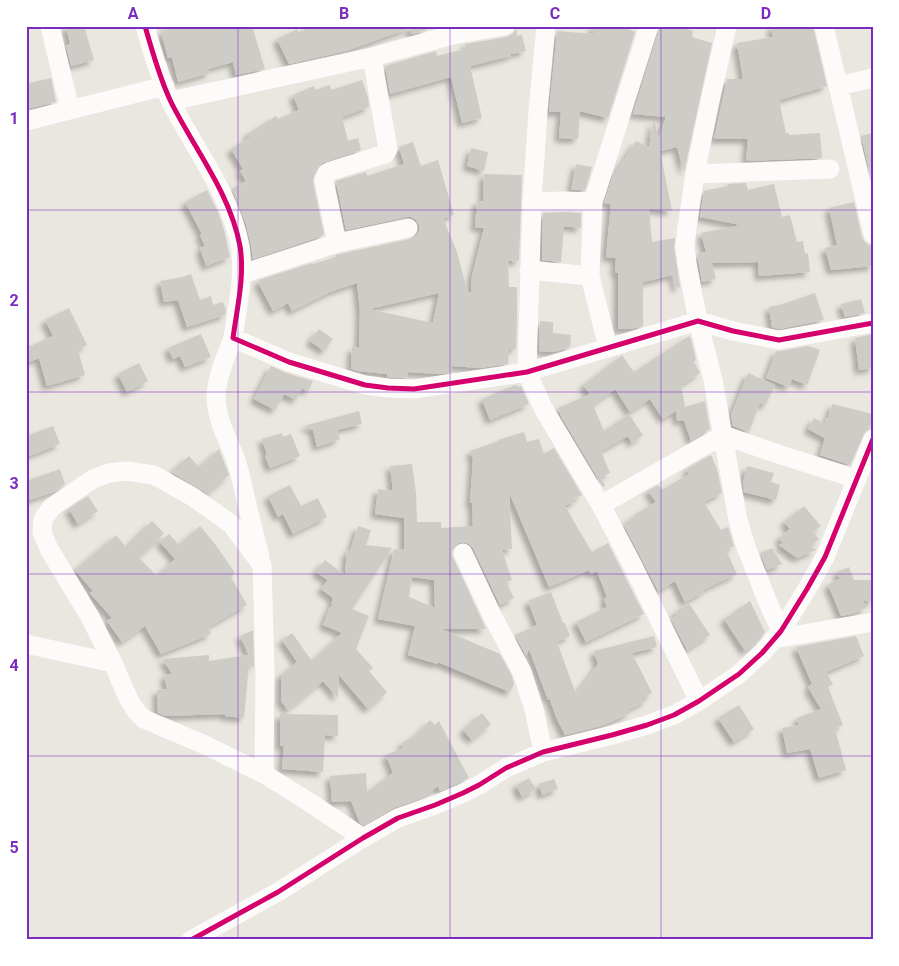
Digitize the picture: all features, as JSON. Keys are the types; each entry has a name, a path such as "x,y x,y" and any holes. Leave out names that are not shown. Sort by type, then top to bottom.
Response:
{"street":[{"path":"50,26 70,110"},
{"path":"146,26 168,94 222,192 240,248 242,274 234,338 224,359 216,396 218,412 243,485 262,566 265,670 264,774"},
{"path":"26,121 70,110 372,57 451,31 505,26"},
{"path":"546,26 532,202 527,372 543,408 601,505 634,568 699,701"},
{"path":"608,348 590,276 593,202 648,26"},
{"path":"727,26 695,174 685,246 698,321 713,380 738,520 778,635"},
{"path":"824,26 873,234"},
{"path":"337,243 324,180 325,176 331,171 385,154 388,149 372,57"},
{"path":"838,86 873,78"},
{"path":"695,174 830,169"},
{"path":"532,202 593,202"},
{"path":"242,274 337,243 408,228"},
{"path":"529,270 590,276"},
{"path":"234,338 289,362 365,385 414,389 527,372 698,321 734,332 779,340 873,323"},
{"path":"601,505 722,435 857,479"},
{"path":"191,940 278,892 398,818 435,805 471,789 506,768 543,752 647,726 674,715 739,674 778,635 825,557 873,439"},
{"path":"262,566 231,524 193,497 154,475 126,471 109,473 94,479 52,507 43,519 42,532 49,549 90,617 132,703 144,719 205,745 264,774 363,838"},
{"path":"463,553 493,617 522,672 534,709 543,752"},
{"path":"778,635 873,622"},
{"path":"26,644 113,663"}],"building":[{"path":"66,26 84,26 94,60 71,66 66,46 70,44"},
{"path":"165,26 252,26 265,69 236,75 233,62 208,69 210,73 178,82 172,57 168,58 161,32 167,31"},
{"path":"314,26 425,26 427,30 412,34 410,28 346,51 289,64 277,39 297,29 298,32"},
{"path":"516,26 517,36 522,35 526,51 470,66 482,118 462,123 451,77 390,94 385,66 436,51 437,56 466,49 465,44 507,37 513,34"},
{"path":"592,26 626,26 635,32 608,118 580,111 578,139 559,138 561,112 549,112 557,31 594,34"},
{"path":"660,26 678,26 693,31 692,37 712,43 684,172 677,147 660,151 672,211 649,209 652,242 675,238 674,247 680,287 676,288 673,275 643,282 643,326 618,329 618,273 615,273 616,258 606,257 611,204 604,203 614,172 616,172 636,141 649,147 653,122 655,122 658,139 666,117 633,114"},
{"path":"771,26 813,26 827,86 779,100 786,133 789,133 789,135 820,133 822,158 746,161 748,139 714,139 727,79 743,79 737,43 773,37"},
{"path":"51,78 56,102 26,109 26,84"},
{"path":"362,80 368,97 369,107 342,117 348,141 358,138 361,150 322,163 314,176 313,182 324,234 253,259 246,224 232,189 246,181 240,171 243,169 231,149 250,137 247,134 276,116 278,119 299,110 293,95 314,86 316,90 329,85 332,90"},
{"path":"873,133 873,176 871,176 861,136"},
{"path":"413,142 421,166 438,160 454,215 443,218 457,252 468,294 468,292 471,292 472,276 484,228 475,227 477,201 483,201 484,174 522,175 519,261 508,260 509,287 517,287 517,319 516,349 509,349 508,364 480,368 452,366 452,372 440,374 408,372 408,378 387,377 387,374 357,371 351,369 352,347 359,348 360,311 357,283 330,292 292,311 288,303 273,311 258,282 259,280 312,263 336,257 336,255 410,239 416,236 419,231 419,225 411,217 346,230 336,181 366,172 367,176 404,164 399,147","holes":["439,293 433,323 369,309"]},
{"path":"471,148 488,152 484,171 467,166"},
{"path":"576,164 592,167 585,190 571,190"},
{"path":"746,183 748,190 774,184 782,217 790,215 797,242 803,241 805,254 808,253 810,272 759,276 758,262 712,263 716,279 702,282 697,254 706,252 701,233 741,225 700,217 704,191 728,186 727,184"},
{"path":"207,190 218,212 230,257 206,266 200,248 205,246 200,235 202,234 185,202"},
{"path":"854,202 862,237 869,245 873,245 873,266 831,270 825,248 837,245 829,208"},
{"path":"543,213 581,213 581,228 564,226 561,262 542,260"},
{"path":"191,274 200,300 211,296 213,305 223,302 226,310 225,315 187,327 178,300 164,302 160,281"},
{"path":"815,293 824,320 779,329 772,327 769,307"},
{"path":"861,299 865,313 845,317 841,304"},
{"path":"69,308 87,345 78,350 85,375 47,386 39,358 26,363 26,348 53,336 45,320"},
{"path":"540,321 553,322 553,333 571,335 570,347 554,352 539,351"},
{"path":"319,329 333,339 324,351 310,341"},
{"path":"201,334 211,357 185,367 180,356 173,359 168,348"},
{"path":"873,334 873,368 859,370 855,338"},
{"path":"689,336 696,360 694,362 700,373 681,385 685,406 682,408 705,401 710,429 691,441 684,420 677,421 676,411 663,419 650,399 630,412 615,389 593,405 604,431 629,414 643,435 632,443 628,436 601,451 610,473 601,477 605,486 603,487 558,408 590,394 583,385 622,355 634,372"},
{"path":"808,346 820,350 807,385 792,379 789,387 766,378 776,351"},
{"path":"139,363 148,381 127,392 118,374"},
{"path":"271,366 286,373 313,381 308,391 302,388 296,400 284,394 275,410 254,399"},
{"path":"748,373 775,385 765,406 760,403 749,432 733,426 731,415"},
{"path":"515,385 521,386 529,404 490,420 482,399"},
{"path":"832,404 873,414 873,426 868,425 850,465 820,455 825,438 808,429 814,418 825,424"},
{"path":"359,411 362,424 337,430 340,439 317,447 313,430 304,426"},
{"path":"53,426 60,444 29,456 26,448 26,436"},
{"path":"524,432 527,442 539,439 544,454 554,448 582,495 575,498 576,502 565,505 573,520 592,552 608,543 644,614 586,642 576,622 607,607 604,599 607,597 597,571 591,574 589,570 549,587 509,492 512,549 502,550 512,580 506,582 514,598 500,605 473,548 469,544 459,543 454,547 453,557 486,629 441,629 500,654 512,676 514,684 510,692 438,662 437,664 408,655 415,626 378,619 394,549 404,550 404,518 375,514 378,489 393,491 390,466 412,464 417,522 441,522 441,528 473,526 472,503 470,503 473,459 470,451","holes":["412,577 434,580 435,608 409,597"]},
{"path":"282,433 283,437 291,434 300,456 270,468 265,456 267,455 262,439"},
{"path":"219,449 229,475 208,494 171,472 189,456 199,467"},
{"path":"711,455 717,469 722,493 704,502 721,530 728,527 734,546 726,550 737,574 703,590 704,592 685,602 675,581 658,591 624,525 636,514 656,502 648,491 658,485 662,490 689,474 687,469"},
{"path":"747,466 774,473 771,482 780,485 776,500 744,492 743,483"},
{"path":"60,469 65,484 56,491 30,500 26,490 26,481"},
{"path":"290,485 301,506 318,498 327,517 293,534 283,514 278,517 268,496"},
{"path":"88,496 98,511 78,524 69,509"},
{"path":"804,506 821,526 813,532 819,539 811,546 816,550 797,558 779,545 783,543 779,538 790,529 784,522"},
{"path":"152,521 164,533 139,558 157,576 175,559 160,542 169,534 179,545 200,526 235,573 231,577 247,605 208,627 211,634 161,654 145,626 122,642 107,621 112,618 90,593 93,591 75,570 116,535 126,547"},
{"path":"358,526 371,530 366,545 392,548 352,609 369,616 356,649 373,668 369,671 387,692 368,709 339,675 338,698 323,681 288,710 281,701 281,675 297,662 282,640 292,633 312,661 342,633 323,625 330,607 334,605 331,605 333,598 321,589 328,580 316,572 325,560 345,575 347,550 350,551"},
{"path":"772,548 782,564 767,570 760,553"},
{"path":"849,567 854,580 873,580 873,601 863,601 866,608 841,616 828,584 840,579 837,572"},
{"path":"551,592 570,636 557,642 576,694 598,664 594,651 654,636 657,647 632,653 652,693 645,696 647,700 628,710 630,713 604,725 565,735 549,697 548,700 529,649 526,656 515,635 537,625 528,601"},
{"path":"750,601 765,632 754,645 745,651 724,619"},
{"path":"689,603 710,635 687,650 671,619 677,615 675,612"},
{"path":"253,630 254,668 249,663 244,718 225,716 225,714 165,716 158,713 157,690 167,689 164,675 172,674 163,659 209,655 209,661 249,655 240,636"},
{"path":"856,636 864,656 826,672 833,684 828,687 843,725 835,728 846,770 819,778 810,749 787,753 782,728 799,725 797,718 821,709 808,687 812,684 796,647"},
{"path":"739,705 754,729 734,742 718,718"},
{"path":"482,713 491,724 472,740 463,730"},
{"path":"280,714 338,715 338,736 325,735 323,772 282,769 284,746 280,746"},
{"path":"430,720 435,725 439,721 469,778 440,791 438,786 422,798 393,808 363,825 360,823 351,801 332,802 330,776 366,773 367,792 393,773 386,755 404,748 401,744 417,734"},
{"path":"529,778 536,789 522,797 516,785"},
{"path":"554,779 558,789 542,795 539,784"}],"cycle path":[{"path":"145,26 156,65 171,102 211,172 235,227 240,246 242,269 233,338 289,362 365,385 414,389 527,372 698,321 733,331 779,340 873,323"},
{"path":"191,940 278,892 398,818 463,793 506,768 543,752 612,735 674,715 739,674 762,653 781,631 807,589 825,557 873,439"}]}
